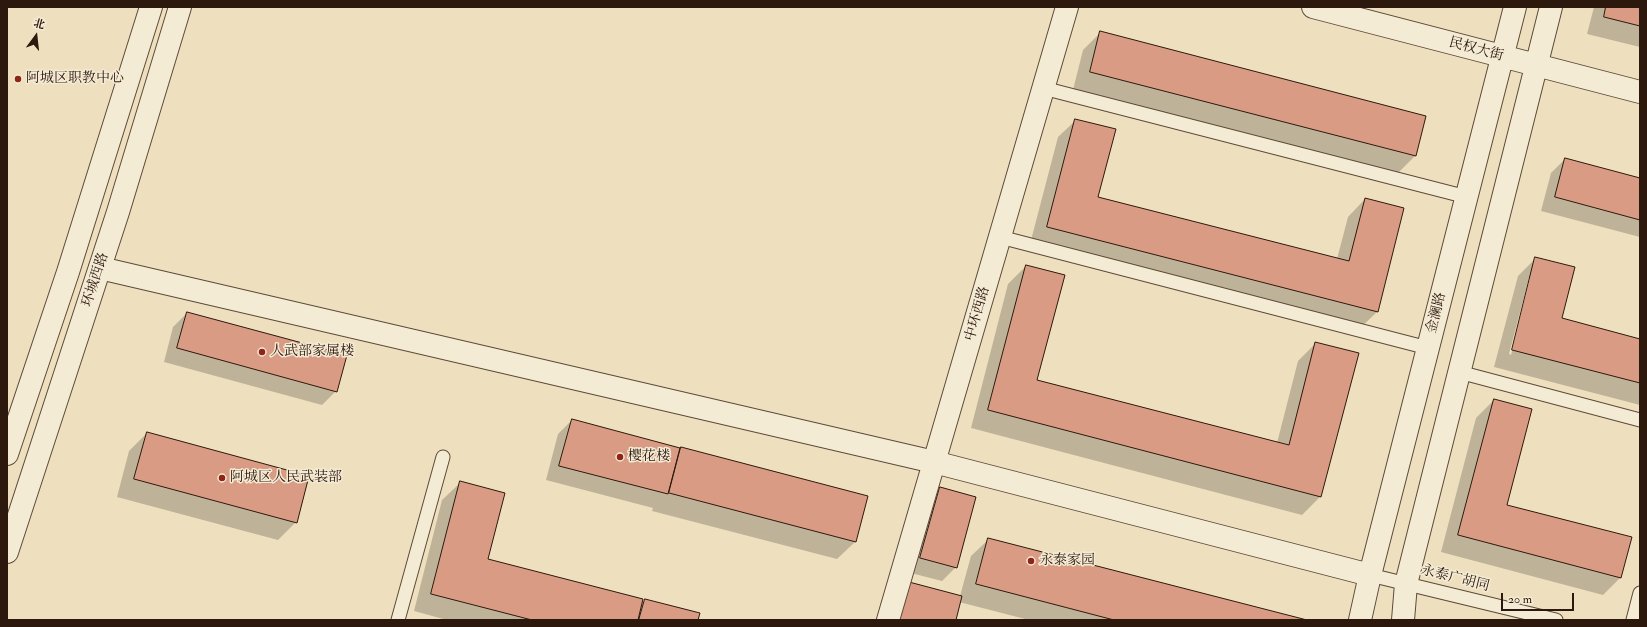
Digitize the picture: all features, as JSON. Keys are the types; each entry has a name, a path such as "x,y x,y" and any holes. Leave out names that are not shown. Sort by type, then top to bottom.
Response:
{"street":[{"path":"7,454 68,272 151,7"},
{"name":"环城西路","path":"7,552 100,268 180,7"},
{"name":"中环西路","path":"888,620 1067,7"},
{"name":"民权大街","path":"1313,7 1640,92"},
{"name":"金澜路","path":"1360,620 1370,575 1515,7"},
{"path":"1403,620 1406,584 1551,7"},
{"path":"100,268 934,462 1370,575"}],"lane":[{"path":"1043,88 1467,197"},
{"path":"1000,237 1428,348"},
{"path":"1459,372 1640,420"},
{"path":"398,620 443,457"},
{"name":"永泰广胡同","path":"1370,575 1556,620"},
{"path":"1633,620 1640,593"}],"building":[{"path":"1606,7 1640,7 1640,26 1604,17"},
{"path":"1100,31 1426,116 1416,156 1090,72"},
{"path":"1075,119 1116,129 1098,197 1349,261 1365,198 1404,208 1378,312 1047,227"},
{"path":"1565,158 1640,178 1640,220 1555,197"},
{"path":"1535,257 1575,267 1562,318 1640,339 1640,383 1512,350"},
{"path":"1026,265 1065,275 1037,380 1289,445 1315,342 1359,353 1321,497 988,410"},
{"name":"人武部家属楼","path":"187,312 347,355 337,392 177,348"},
{"path":"1494,399 1532,409 1507,505 1632,537 1621,578 1458,535"},
{"name":"樱花楼","path":"572,419 680,448 668,494 559,466"},
{"name":"阿城区人民武装部","path":"147,432 309,476 297,523 134,479"},
{"path":"681,447 868,496 856,542 669,493"},
{"path":"460,481 505,493 488,559 643,599 638,620 532,620 431,594"},
{"path":"940,487 976,497 957,568 920,558"},
{"name":"永泰家园","path":"988,538 1307,620 1114,620 976,584"},
{"path":"909,582 962,596 956,620 899,620"},
{"path":"645,599 700,613 698,620 639,620"}],"place":[{"name":"阿城区职教中心","path":"18,79"},
{"name":"人武部家属楼","path":"262,352"},
{"name":"樱花楼","path":"620,457"},
{"name":"阿城区人民武装部","path":"222,478"},
{"name":"永泰家园","path":"1031,561"}]}
